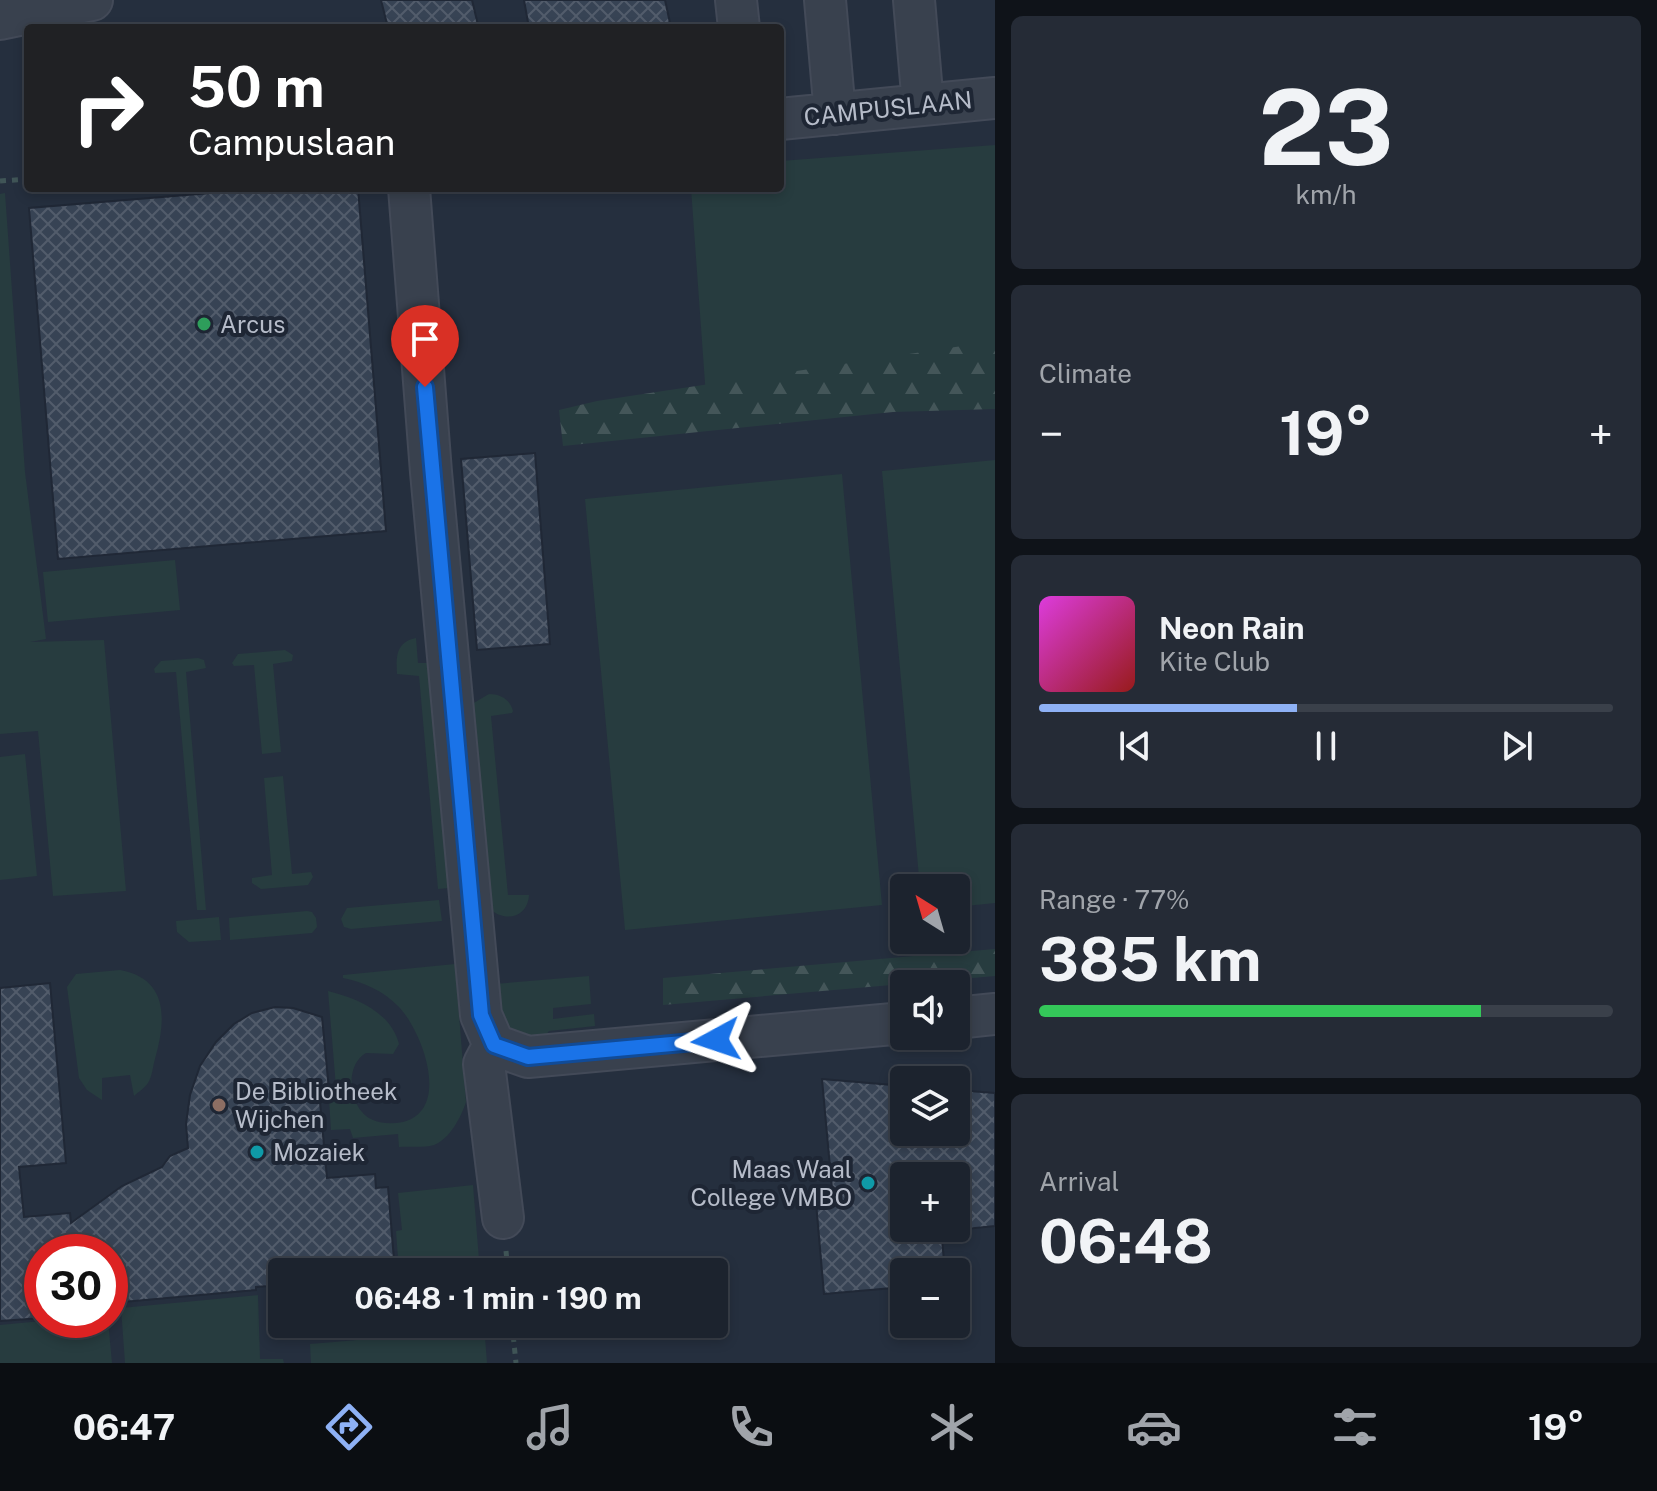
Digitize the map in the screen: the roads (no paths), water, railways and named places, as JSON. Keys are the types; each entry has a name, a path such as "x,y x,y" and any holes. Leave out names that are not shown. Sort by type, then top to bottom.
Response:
{"street":[{"path":"0,19 92,0"},
{"path":"736,0 739,24"},
{"path":"825,0 835,114"},
{"path":"914,0 923,105"},
{"name":"CAMPUSLAAN","path":"784,119 995,98"},
{"path":"409,192 431,472 481,1015 494,1045 528,1057 890,1024"},
{"path":"970,1017 995,1014"},
{"path":"494,1045 484,1064 503,1218"}],"place":[{"name":"Arcus","path":"204,324"},
{"name":"De Bibliotheek Wijchen","path":"219,1105"},
{"name":"Mozaiek","path":"257,1152"},
{"name":"Maas Waal College VMBO","path":"868,1183"}]}
